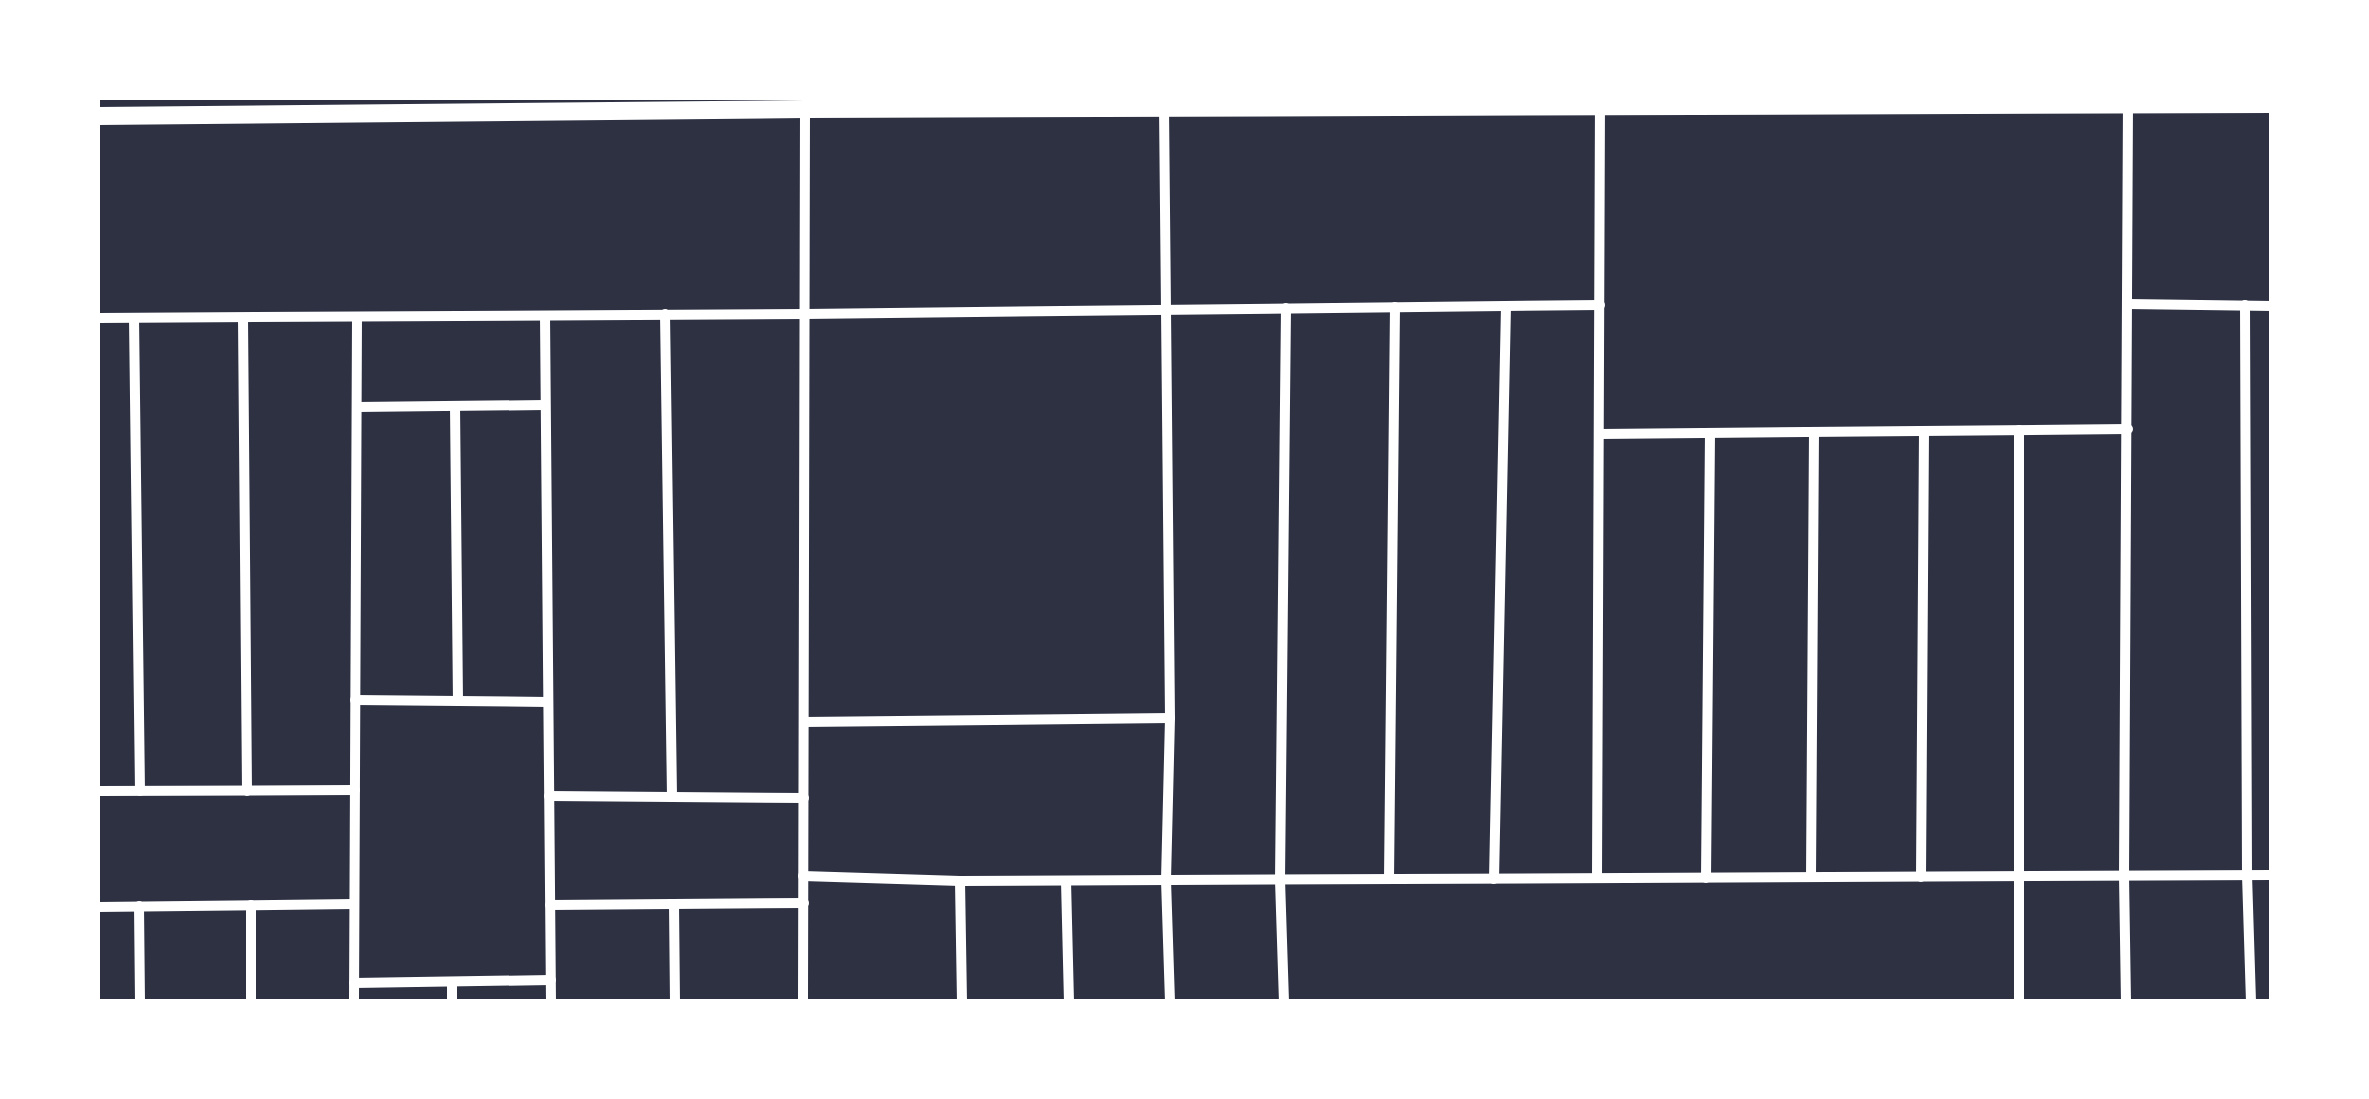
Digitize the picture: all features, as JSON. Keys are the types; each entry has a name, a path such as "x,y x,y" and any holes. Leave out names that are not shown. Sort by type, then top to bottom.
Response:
{"street":[{"path":"1597,878 1600,101"},
{"path":"98,116 400,105 805,109 951,103 1164,107 1600,101 2272,104"},
{"path":"2126,1002 2128,304 2137,101"},
{"path":"1164,107 1170,718 1166,880 1170,1002"},
{"path":"804,1002 805,109"},
{"path":"2128,304 2272,306"},
{"path":"98,318 1600,305"},
{"path":"2245,305 2247,876 2252,1002"},
{"path":"1494,879 1506,306"},
{"path":"1389,880 1395,307"},
{"path":"1284,1002 1280,880 1286,308"},
{"path":"664,314 672,796"},
{"path":"545,316 551,1002"},
{"path":"354,1002 358,317"},
{"path":"134,318 140,791"},
{"path":"243,318 247,791"},
{"path":"357,407 546,405"},
{"path":"454,406 458,701"},
{"path":"1600,434 2128,429"},
{"path":"2019,430 2019,1002"},
{"path":"1920,877 1924,431"},
{"path":"1811,877 1814,432"},
{"path":"1706,878 1710,433"},
{"path":"356,700 548,702"},
{"path":"804,722 1170,718"},
{"path":"98,791 355,790"},
{"path":"549,796 804,798"},
{"path":"803,876 960,882 2272,875"},
{"path":"1066,881 1069,1002"},
{"path":"960,882 962,1002"},
{"path":"550,905 804,903"},
{"path":"98,906 354,904"},
{"path":"674,904 674,1002"},
{"path":"251,905 251,1002"},
{"path":"139,906 140,1002"},
{"path":"354,983 551,980"},
{"path":"452,982 452,1002"}]}
